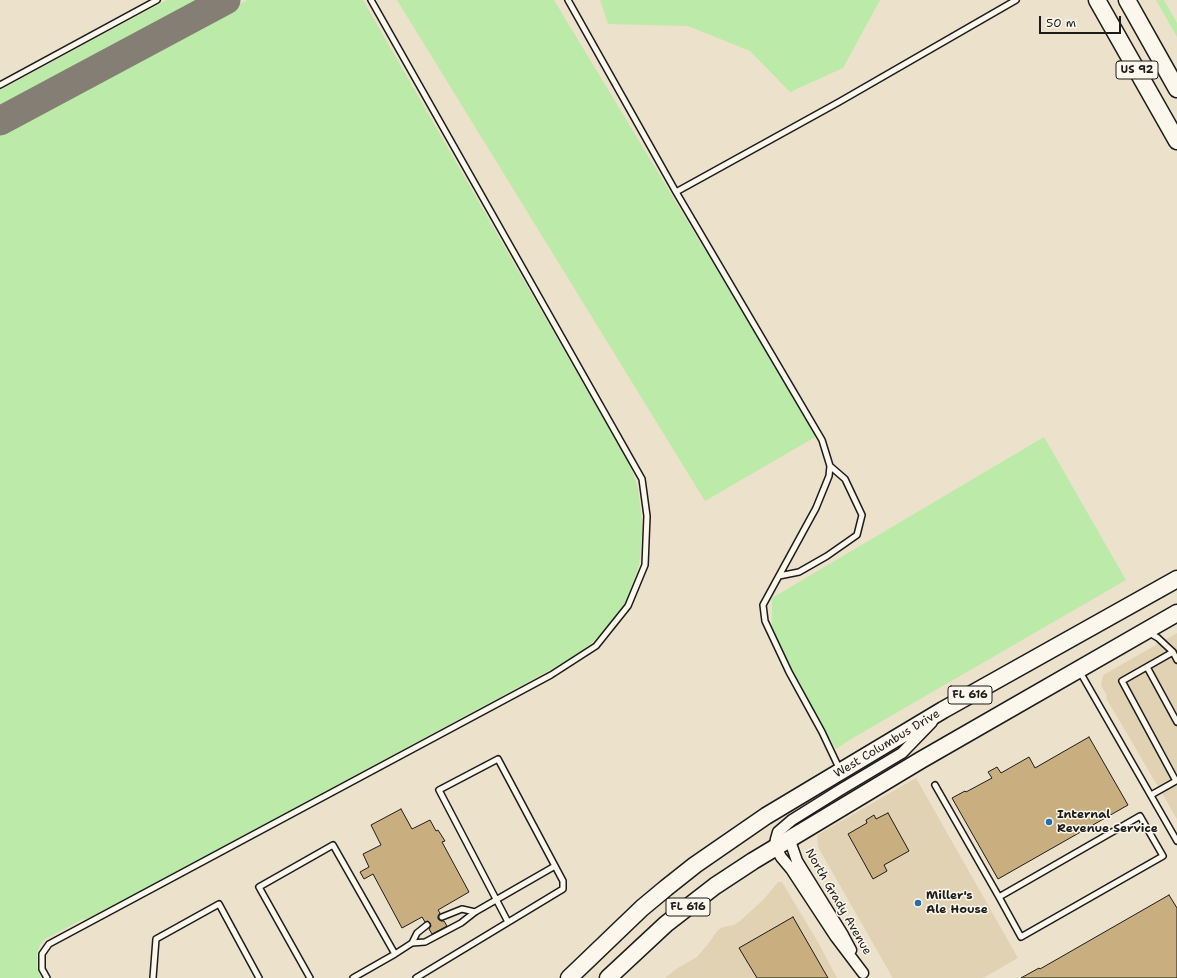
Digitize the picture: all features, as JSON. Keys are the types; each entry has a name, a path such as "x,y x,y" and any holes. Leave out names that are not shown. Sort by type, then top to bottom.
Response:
{"main road":[{"name":"US 92","path":"1097,0 1177,141"},
{"name":"US 92","path":"1127,0 1177,89"},
{"name":"West Columbus Drive","path":"569,978 642,908 666,888 695,865 766,816 943,710 1177,579"},
{"name":"FL 616","path":"608,978 666,924 715,886 782,842 896,774 1177,613"}],"street":[{"path":"865,975 835,936 782,842 776,839 778,832 792,820 902,753 943,710"},
{"name":"North Grady Avenue","path":"782,842 797,861 843,935 865,975"}],"lane":[{"path":"0,85 157,0"},
{"path":"47,978 42,969 42,954 48,944 551,675 596,646 628,606 645,565 647,516 642,479 371,0"},
{"path":"568,0 676,192 822,440 830,466 829,476 816,508 763,605 765,620 789,672 822,732 841,771"},
{"path":"676,192 838,102 1016,0"},
{"path":"779,576 799,572 827,556 857,535 862,515 844,479 830,466"},
{"path":"1146,631 1158,638 1172,652 1177,660"},
{"path":"1151,795 1177,781 1122,682 1172,652"},
{"path":"1147,667 1177,722"},
{"path":"1079,669 1177,841"},
{"path":"416,978 563,889 563,881 498,759 438,790 508,922"},
{"path":"935,785 999,897 1022,937 1163,856 1140,816 999,897"},
{"path":"310,978 259,887 333,845 395,954"},
{"path":"353,978 412,943 425,942 461,923 474,912 555,866"},
{"path":"153,978 156,939 219,904 259,978"},
{"path":"442,917 462,909 474,912"},
{"path":"412,943 417,933 427,925"}],"shaded area":[{"path":"1177,633 1177,819 1106,698 1107,695 1101,686 1103,675"},
{"name":"Miller's Ale House","path":"916,778 1018,958 983,978 892,978 818,847 817,835"},
{"path":"778,882 782,882 819,944 837,978 665,978 676,969 697,957 718,930 723,927 734,925 740,921 764,899"}],"green space":[{"path":"167,0 204,0 0,110 0,90"},
{"path":"247,0 363,0 629,464 638,489 642,521 639,565 625,603 608,627 585,649 565,662 142,890 45,939 40,945 37,953 37,968 41,978 0,978 0,133"},
{"path":"397,0 554,0 817,436 705,501"},
{"path":"600,0 880,0 843,68 790,92 750,51 688,26 608,24"},
{"path":"1156,0 1164,0 1177,23 1177,37"},
{"path":"1044,437 1126,580 836,749 772,634 772,598"}],"building":[{"path":"1089,737 1128,805 998,879 952,798 992,778 988,772 997,767 1001,773 1029,757 1035,768"},
{"path":"401,809 412,829 430,820 436,831 438,830 445,841 442,842 469,892 438,910 440,913 438,919 444,921 447,926 432,934 429,929 431,926 430,923 428,921 425,922 422,917 402,928 373,874 364,879 360,872 369,867 363,854 381,845 371,825"},
{"path":"888,813 909,851 884,865 887,871 873,879 848,834 867,823 866,820 874,815 876,819"},
{"path":"1169,895 1177,908 1177,978 1021,978 1039,968 1040,969"},
{"path":"793,917 828,978 757,978 739,948"}],"taxiway":[{"path":"0,121 226,0"}],"place":[{"name":"Internal Revenue Service","path":"1049,822"},
{"name":"Miller's Ale House","path":"918,903"}]}
